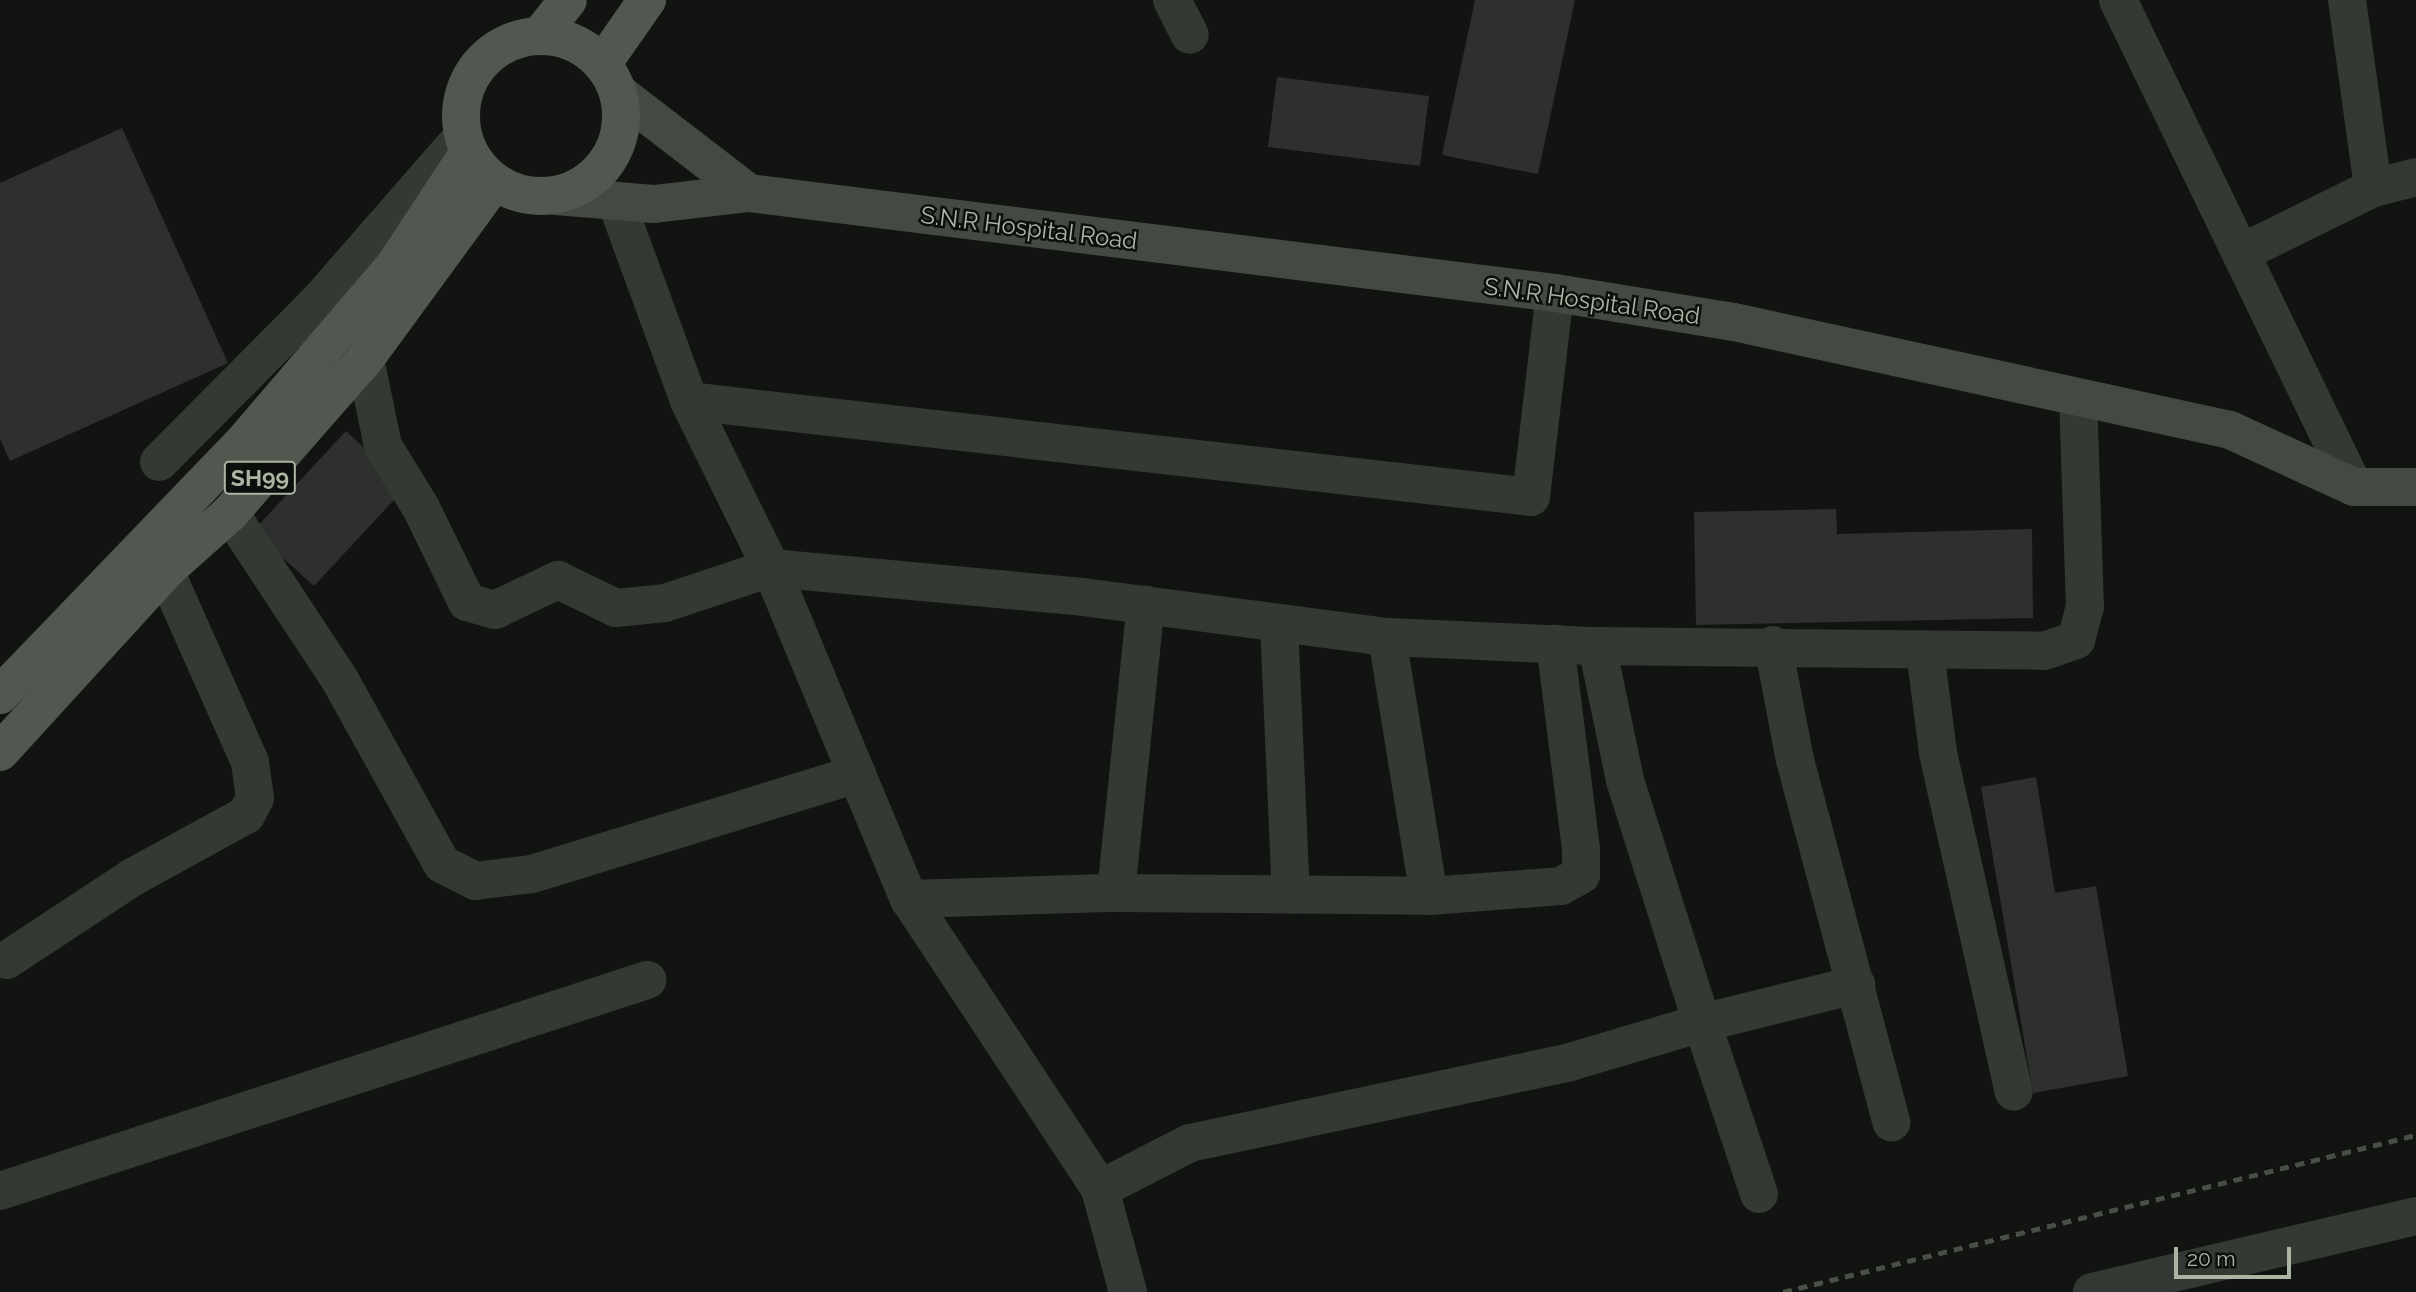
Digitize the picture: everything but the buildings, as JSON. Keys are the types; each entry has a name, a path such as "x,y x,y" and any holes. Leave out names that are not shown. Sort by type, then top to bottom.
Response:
{"main road":[{"path":"541,34 568,0"},
{"path":"647,0 611,78 619,138 596,175 556,196 524,196 494,183 465,146 464,88 494,50 541,34 575,42 611,78 749,193"},
{"name":"SH99","path":"0,695 240,446 395,265 465,146"},
{"name":"SH99","path":"0,752 165,571 229,513 365,359 494,183"},
{"name":"S.N.R Hospital Road","path":"556,196 654,204 749,193 1555,293 1734,322 2230,430 2354,487 2416,487"}],"street":[{"path":"1171,0 1190,35"},
{"path":"2118,0 2354,487"},
{"path":"2347,0 2373,188"},
{"path":"159,463 319,301 465,146"},
{"path":"2241,253 2373,188 2416,177"},
{"path":"616,201 689,401 771,568 909,899 1100,1189 1128,1292"},
{"path":"689,401 1531,497 1555,293"},
{"path":"365,359 383,446 421,508 467,602 495,610 558,580 616,608 665,604 771,568 1146,605 1387,637 1597,646 1773,645 1925,651 2044,651 2076,640 2085,607 2078,398"},
{"path":"229,513 340,680 442,864 475,880 532,874 857,774"},
{"path":"7,960 134,877 246,815 255,799 250,762 165,571"},
{"path":"1116,893 1146,605"},
{"path":"1279,623 1290,895"},
{"path":"1387,637 1429,896"},
{"path":"909,899 1116,893 1429,896 1561,886 1581,876 1555,644"},
{"path":"1773,645 1795,760 1891,1122"},
{"path":"1597,646 1625,780 1759,1194"},
{"path":"1925,651 1938,753 2014,1092"},
{"path":"0,1191 647,980"},
{"path":"1100,1189 1190,1143 1570,1062 1702,1023 1856,985"},
{"path":"2092,1292 2416,1216"}],"railway":[{"path":"1783,1292 2416,1135"}]}
